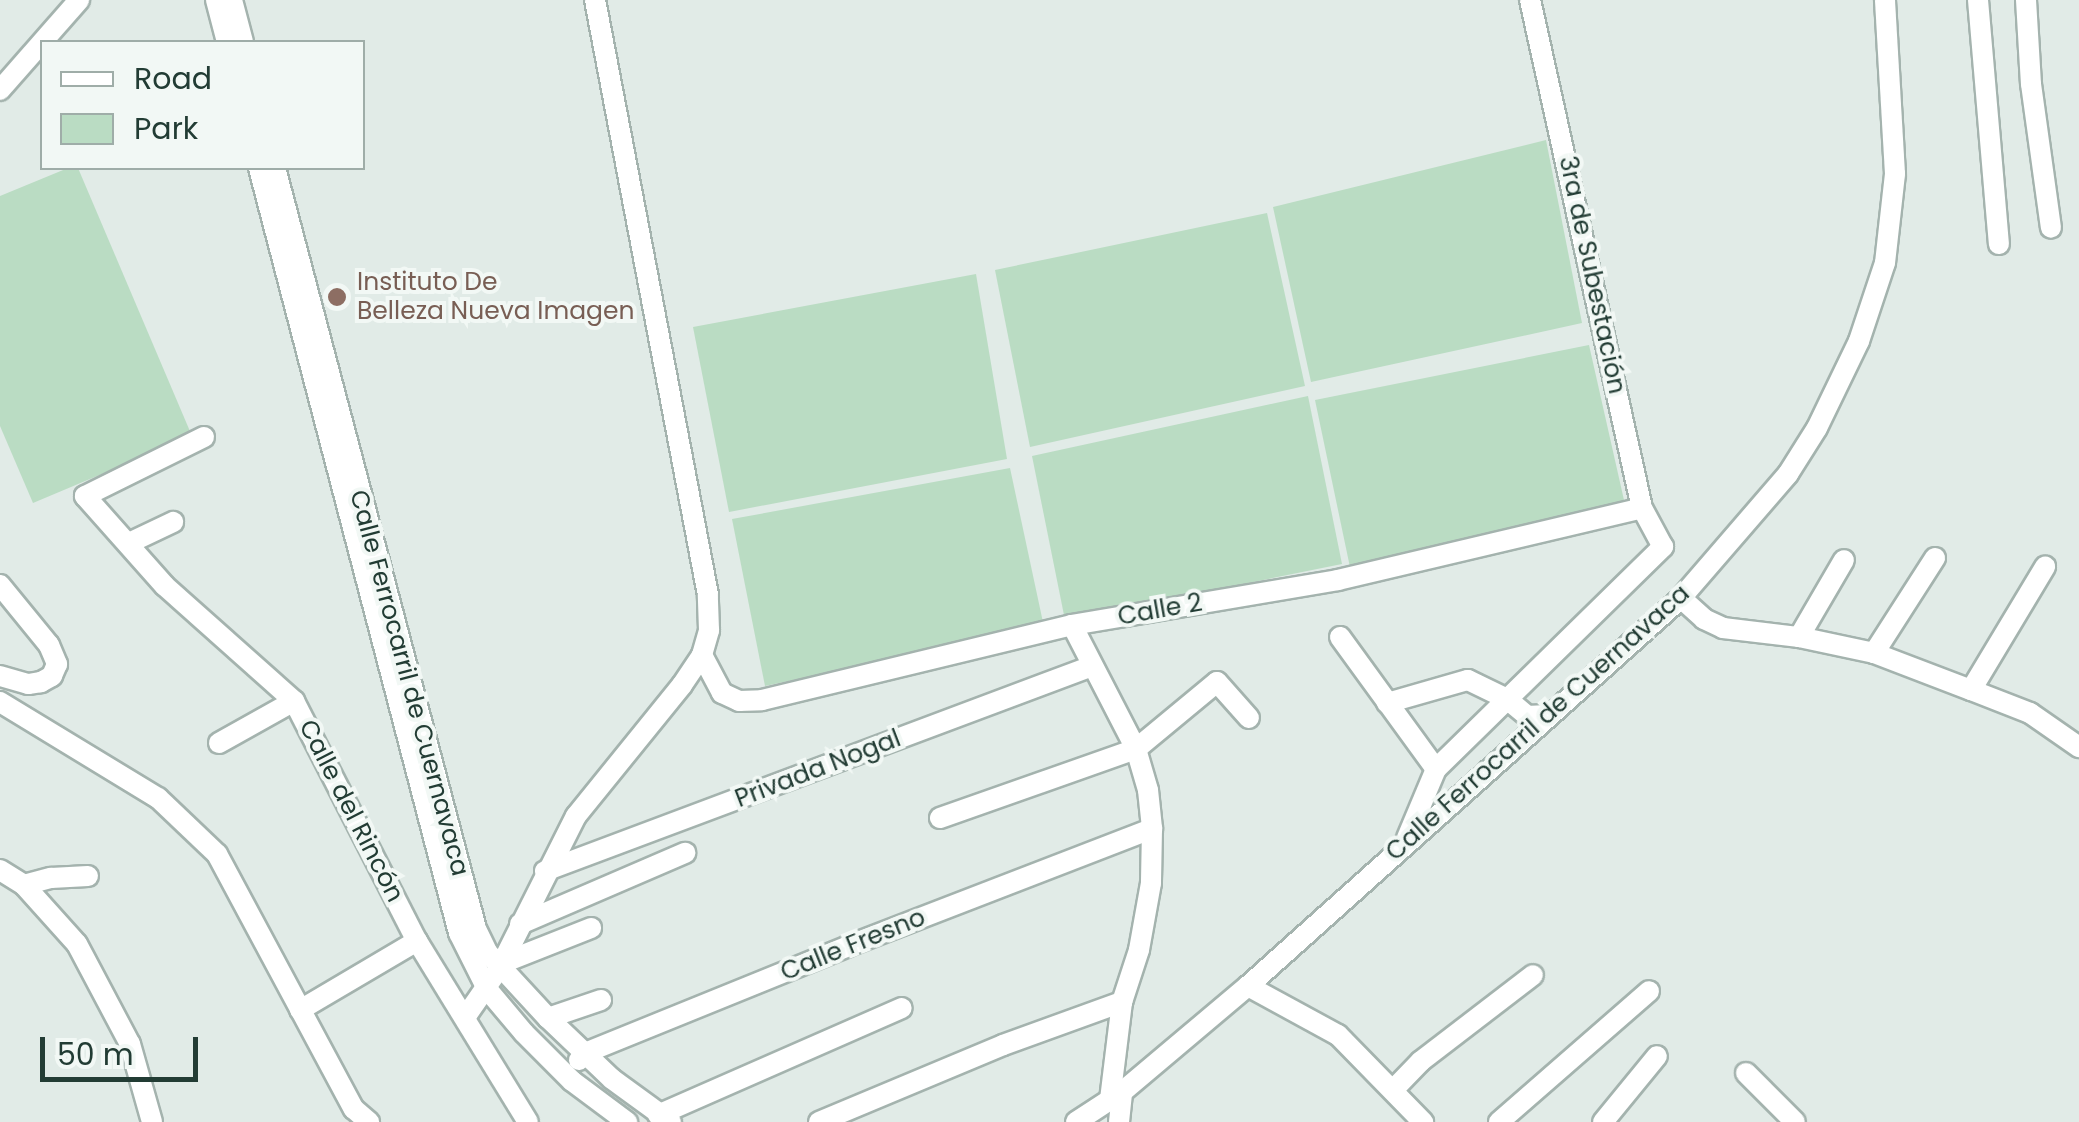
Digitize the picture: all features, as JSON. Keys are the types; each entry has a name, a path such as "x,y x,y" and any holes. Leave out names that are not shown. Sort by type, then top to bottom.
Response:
{"street":[{"path":"44,40 79,0"},
{"path":"216,0 226,40"},
{"path":"232,0 242,40"},
{"path":"466,1016 500,965 576,816 702,655 708,630 708,596 595,0"},
{"name":"3ra de Subestación","path":"1506,698 1663,547 1642,508 1530,0"},
{"name":"Calle Ferrocarril de Cuernavaca","path":"1076,1122 1116,1096 1248,986 1681,598 1788,474 1817,428 1874,300 1892,221 1895,174 1885,0"},
{"path":"1978,0 1999,244"},
{"path":"2026,0 2031,84 2050,228"},
{"path":"0,90 40,44"},
{"name":"Calle Ferrocarril de Cuernavaca","path":"260,170 448,902 486,989 572,1081 627,1122"},
{"name":"Calle Ferrocarril de Cuernavaca","path":"276,170 464,896 487,952 585,1053 665,1119"},
{"name":"Calle del Rincón","path":"204,436 85,496 165,586 294,701 417,941 528,1122"},
{"name":"Calle 2","path":"702,655 722,693 739,701 762,700 1072,626 1338,580 1642,508"},
{"path":"129,543 174,522"},
{"path":"1874,654 1936,558"},
{"path":"1799,637 1844,560"},
{"path":"1971,690 2045,567"},
{"path":"0,585 50,645 57,664 52,676 41,682 28,684 0,676"},
{"path":"1681,598 1704,620 1724,628 1799,637 1874,654 1971,690 2030,713 2079,747"},
{"path":"1072,626 1136,748 1148,790 1152,830 1151,883 1139,950 1122,1002 1116,1096 1119,1122"},
{"path":"1340,637 1436,770"},
{"name":"Privada Nogal","path":"545,871 1092,666"},
{"path":"1387,703 1458,680 1506,698 1527,716 1548,715"},
{"path":"940,818 1136,748 1217,682 1250,718"},
{"path":"1407,840 1436,770 1506,698"},
{"path":"219,742 294,701"},
{"path":"0,702 158,798 190,824 217,854 362,1116 336,1122"},
{"name":"Calle Fresno","path":"585,1053 1152,830"},
{"path":"520,924 685,853"},
{"path":"0,870 24,885 76,944 130,1044 152,1122"},
{"path":"24,885 51,878 88,876"},
{"path":"500,965 591,928"},
{"path":"300,1010 417,941"},
{"path":"1394,1090 1421,1061 1533,975"},
{"path":"1248,986 1338,1035 1422,1122"},
{"path":"1500,1122 1649,991"},
{"path":"548,1018 601,1000"},
{"path":"818,1122 1003,1045 1122,1002"},
{"path":"665,1119 902,1008"},
{"path":"572,1081 585,1053"},
{"path":"1603,1122 1657,1056"},
{"path":"1746,1074 1796,1122"}],"green space":[{"path":"1546,140 1582,323 1311,382 1273,207"},
{"path":"63,170 79,170 192,436 33,503 0,426 0,196"},
{"path":"1267,213 1305,386 1030,447 995,270"},
{"path":"976,274 1007,459 729,512 693,327"},
{"path":"1589,345 1626,509 1351,572 1315,400"},
{"path":"1308,396 1342,564 1065,620 1032,456"},
{"path":"1010,468 1044,627 765,686 732,519"}],"place":[{"name":"Instituto De Belleza Nueva Imagen","path":"337,297"}]}
